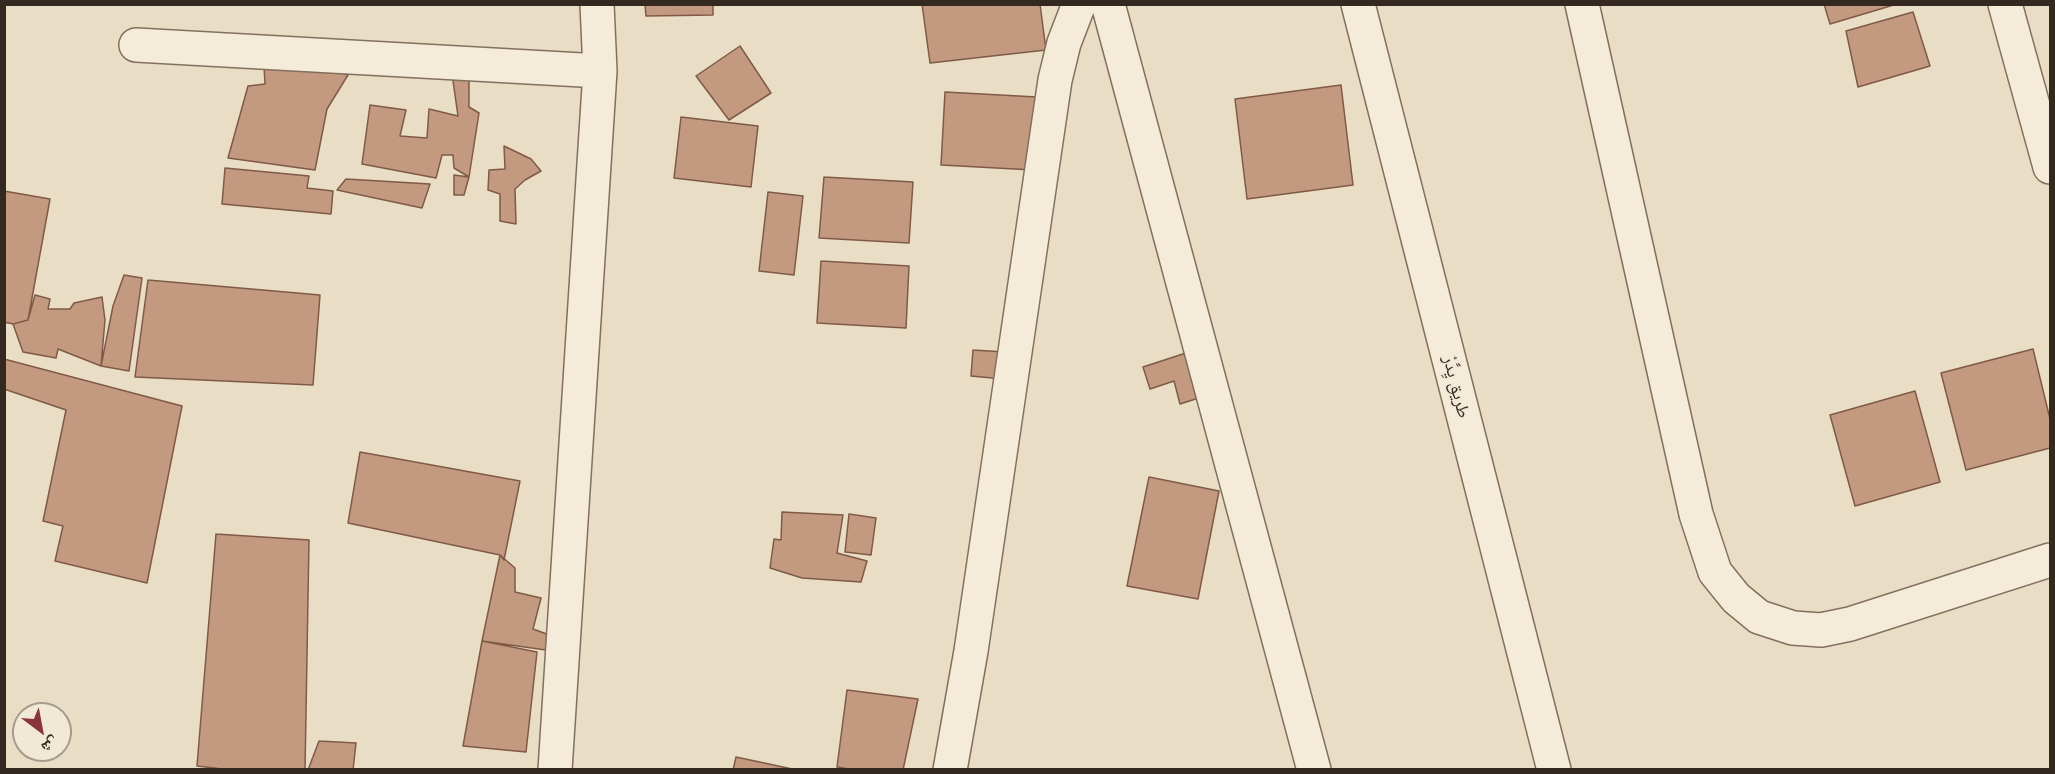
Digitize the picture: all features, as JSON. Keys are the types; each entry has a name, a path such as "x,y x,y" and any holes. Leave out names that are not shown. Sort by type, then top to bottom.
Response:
{"street":[{"path":"555,770 600,71 597,4"},
{"path":"950,770 973,639 1055,80 1079,4"},
{"path":"1108,4 1314,770"},
{"name":"طريق يِدِّرْ","path":"1358,4 1554,770"},
{"path":"1582,4 1696,514 1714,572 1736,598 1759,617 1793,628 1821,630 1850,624 2050,560"},
{"path":"2006,4 2050,167"},
{"path":"136,45 600,71"}],"building":[{"path":"645,4 713,4 713,15 646,16"},
{"path":"922,4 1040,4 1046,50 930,63"},
{"path":"1824,4 1897,4 1830,24"},
{"path":"1913,12 1930,66 1858,87 1846,31"},
{"path":"740,46 771,93 729,120 696,76"},
{"path":"310,63 348,75 327,109 315,170 228,158 248,86 265,84 264,66"},
{"path":"451,67 469,70 469,107 479,113 469,177 454,168 453,155 442,155 436,178 362,164 370,105 406,110 400,136 427,138 429,109 458,116"},
{"path":"1341,85 1353,185 1247,199 1235,99"},
{"path":"945,92 1037,97 1033,170 941,165"},
{"path":"681,117 758,126 751,187 674,178"},
{"path":"504,146 531,159 541,171 515,189 516,224 500,221 500,194 488,190 489,170 505,169"},
{"path":"225,168 309,176 307,188 333,191 331,214 222,204"},
{"path":"454,175 469,177 464,195 454,195"},
{"path":"824,177 913,182 909,243 819,238"},
{"path":"346,179 430,184 422,208 337,190"},
{"path":"4,191 50,199 28,320 13,324 4,322"},
{"path":"768,192 803,196 794,275 759,271"},
{"path":"821,261 909,266 906,328 817,323"},
{"path":"124,275 142,278 129,371 101,366 113,306"},
{"path":"148,280 320,295 313,385 135,377"},
{"path":"35,295 50,299 48,309 70,309 74,303 102,297 105,320 101,366 58,349 56,358 23,352 13,324 28,320"},
{"path":"2033,349 2050,419 2050,448 1966,470 1941,373"},
{"path":"973,350 1005,352 1003,379 971,376"},
{"path":"1192,351 1205,396 1180,404 1174,381 1150,389 1143,367"},
{"path":"4,359 182,406 147,583 55,561 63,526 43,521 66,410 4,389"},
{"path":"1915,391 1940,482 1855,506 1830,415"},
{"path":"360,452 520,481 504,560 500,555 348,523"},
{"path":"1149,477 1219,491 1198,599 1127,586"},
{"path":"782,512 843,515 837,553 867,561 861,582 802,578 770,568 774,539 781,540"},
{"path":"849,514 876,518 871,555 845,552"},
{"path":"216,534 309,540 305,770 231,770 197,766"},
{"path":"500,555 515,568 515,592 541,598 533,629 563,640 553,651 482,641"},
{"path":"482,641 537,652 526,752 463,746"},
{"path":"847,690 918,699 903,770 855,770 837,767"},
{"path":"319,741 356,743 353,770 308,770"},
{"path":"736,757 797,770 733,770"}]}
